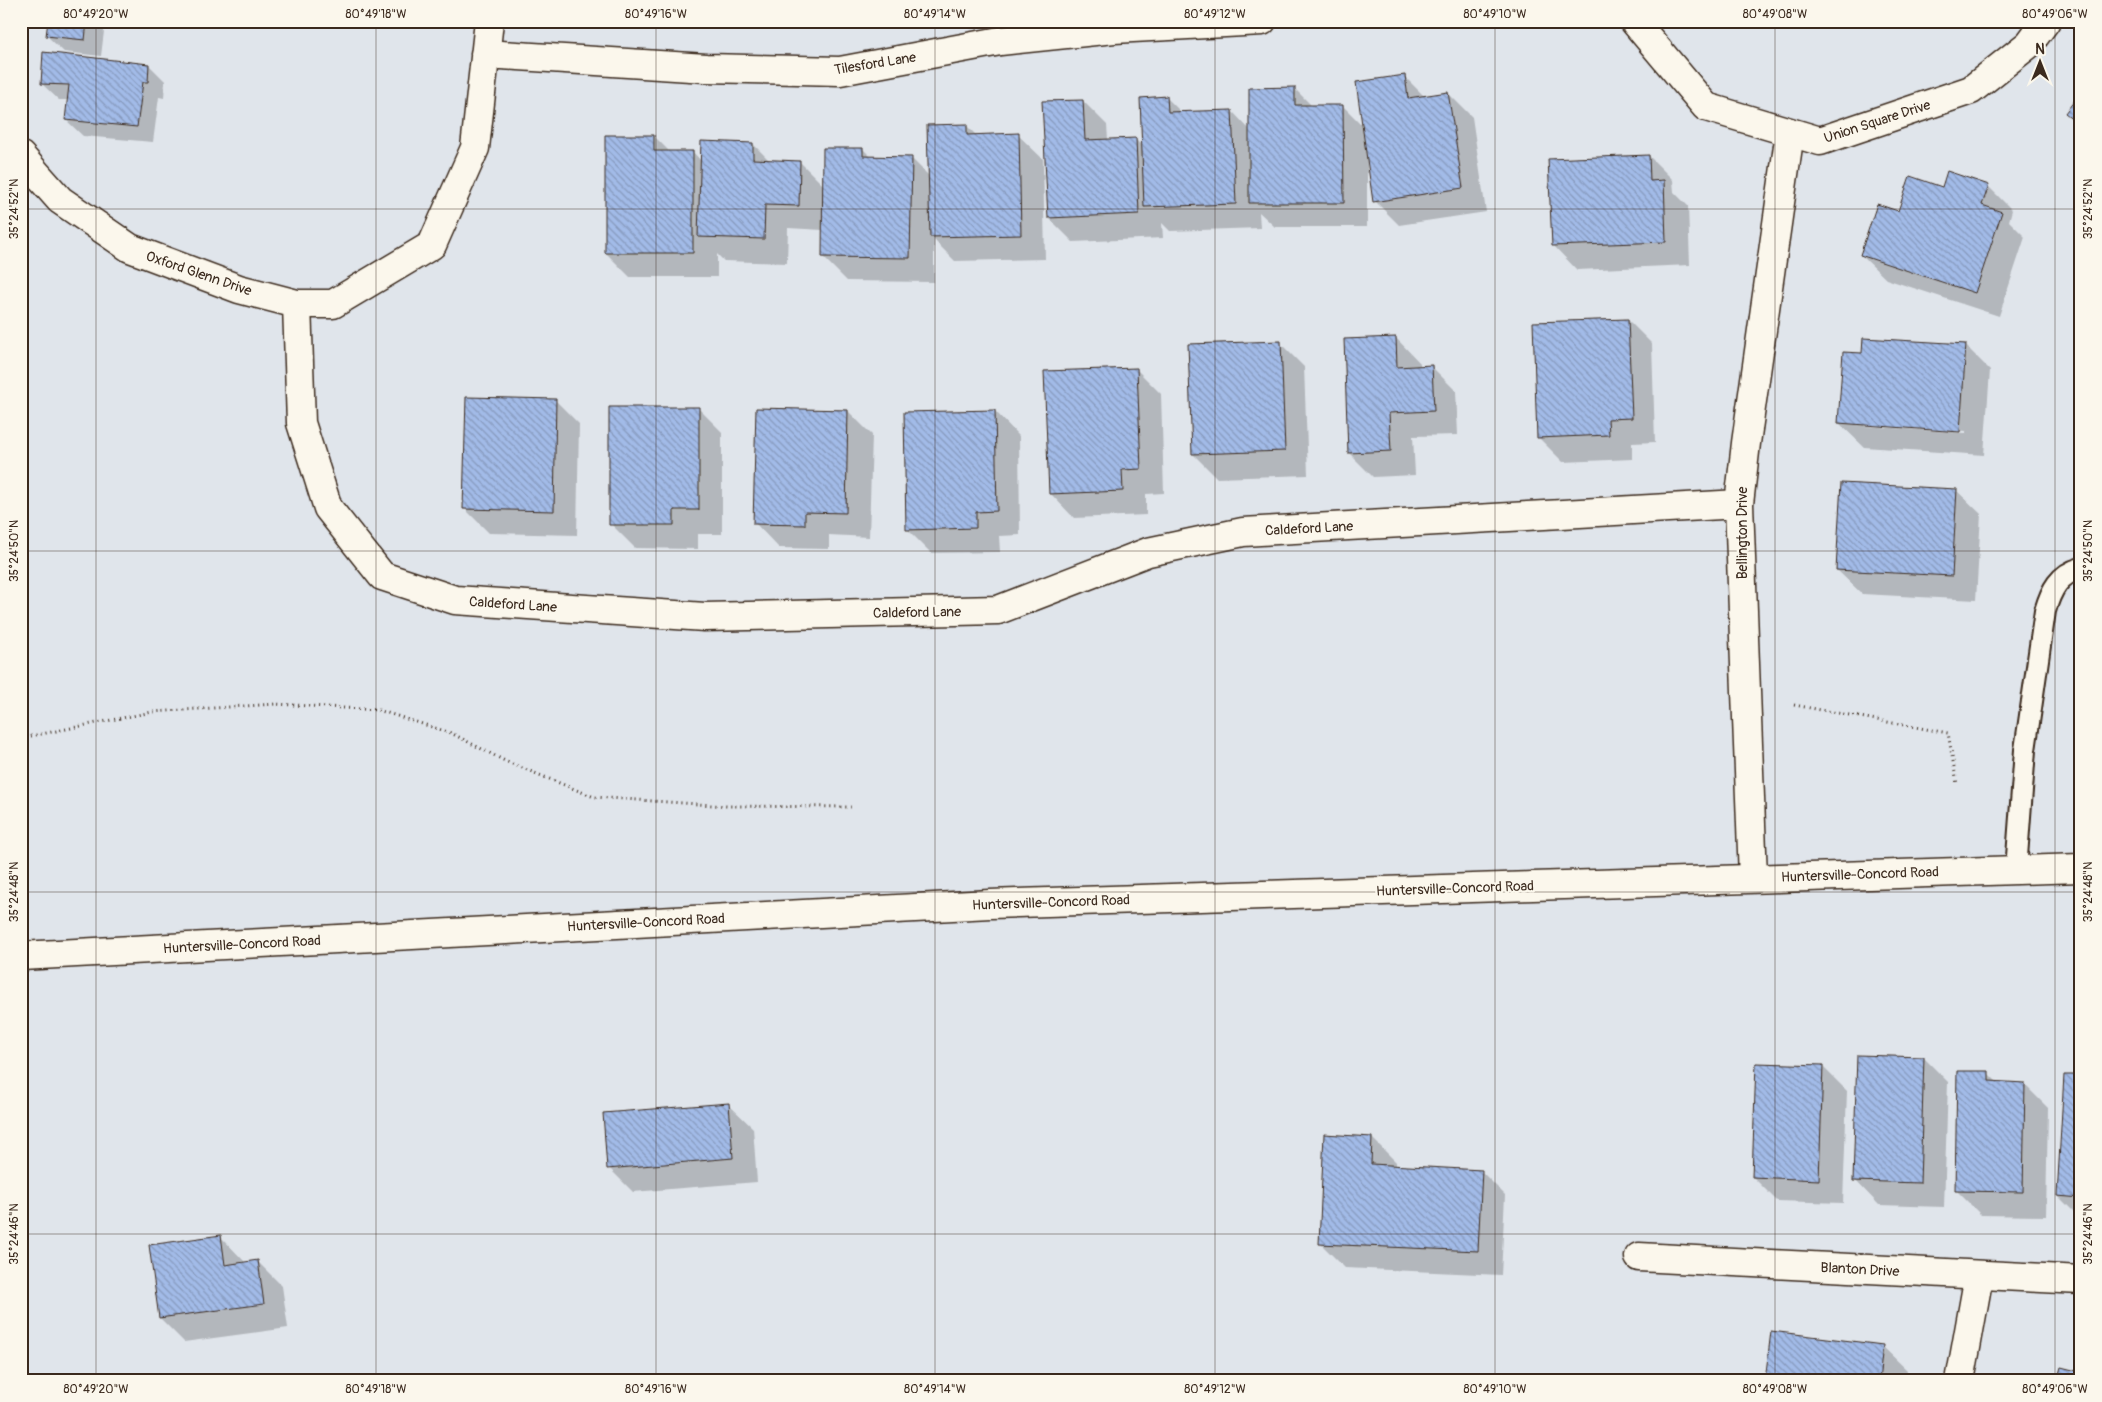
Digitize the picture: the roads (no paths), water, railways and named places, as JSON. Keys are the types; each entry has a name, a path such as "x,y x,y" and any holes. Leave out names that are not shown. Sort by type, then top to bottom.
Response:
{"street":[{"name":"Oxford Glenn Drive","path":"21,156 60,200 130,248 239,289 297,304 333,304 432,245 475,148 489,21"},
{"name":"Tilesford Lane","path":"485,54 706,68 840,71 1000,41 1154,24 1262,21"},
{"name":"Union Square Drive","path":"1634,21 1706,107 1820,141 1971,90 2029,44 2046,21"},
{"name":"Bellington Drive","path":"1753,878 1739,504 1790,132"},
{"name":"Caldeford Lane","path":"297,304 301,423 328,508 382,576 455,600 705,617 998,610 1148,552 1244,532 1739,504"},
{"name":"Huntersville-Concord Road","path":"21,956 990,904 2081,868"},
{"name":"Blanton Drive","path":"1639,1257 2081,1280"},
{"path":"1960,1381 1979,1275"}],"lane":[{"path":"2016,870 2025,750 2045,611 2060,579 2069,571 2081,568"}]}
